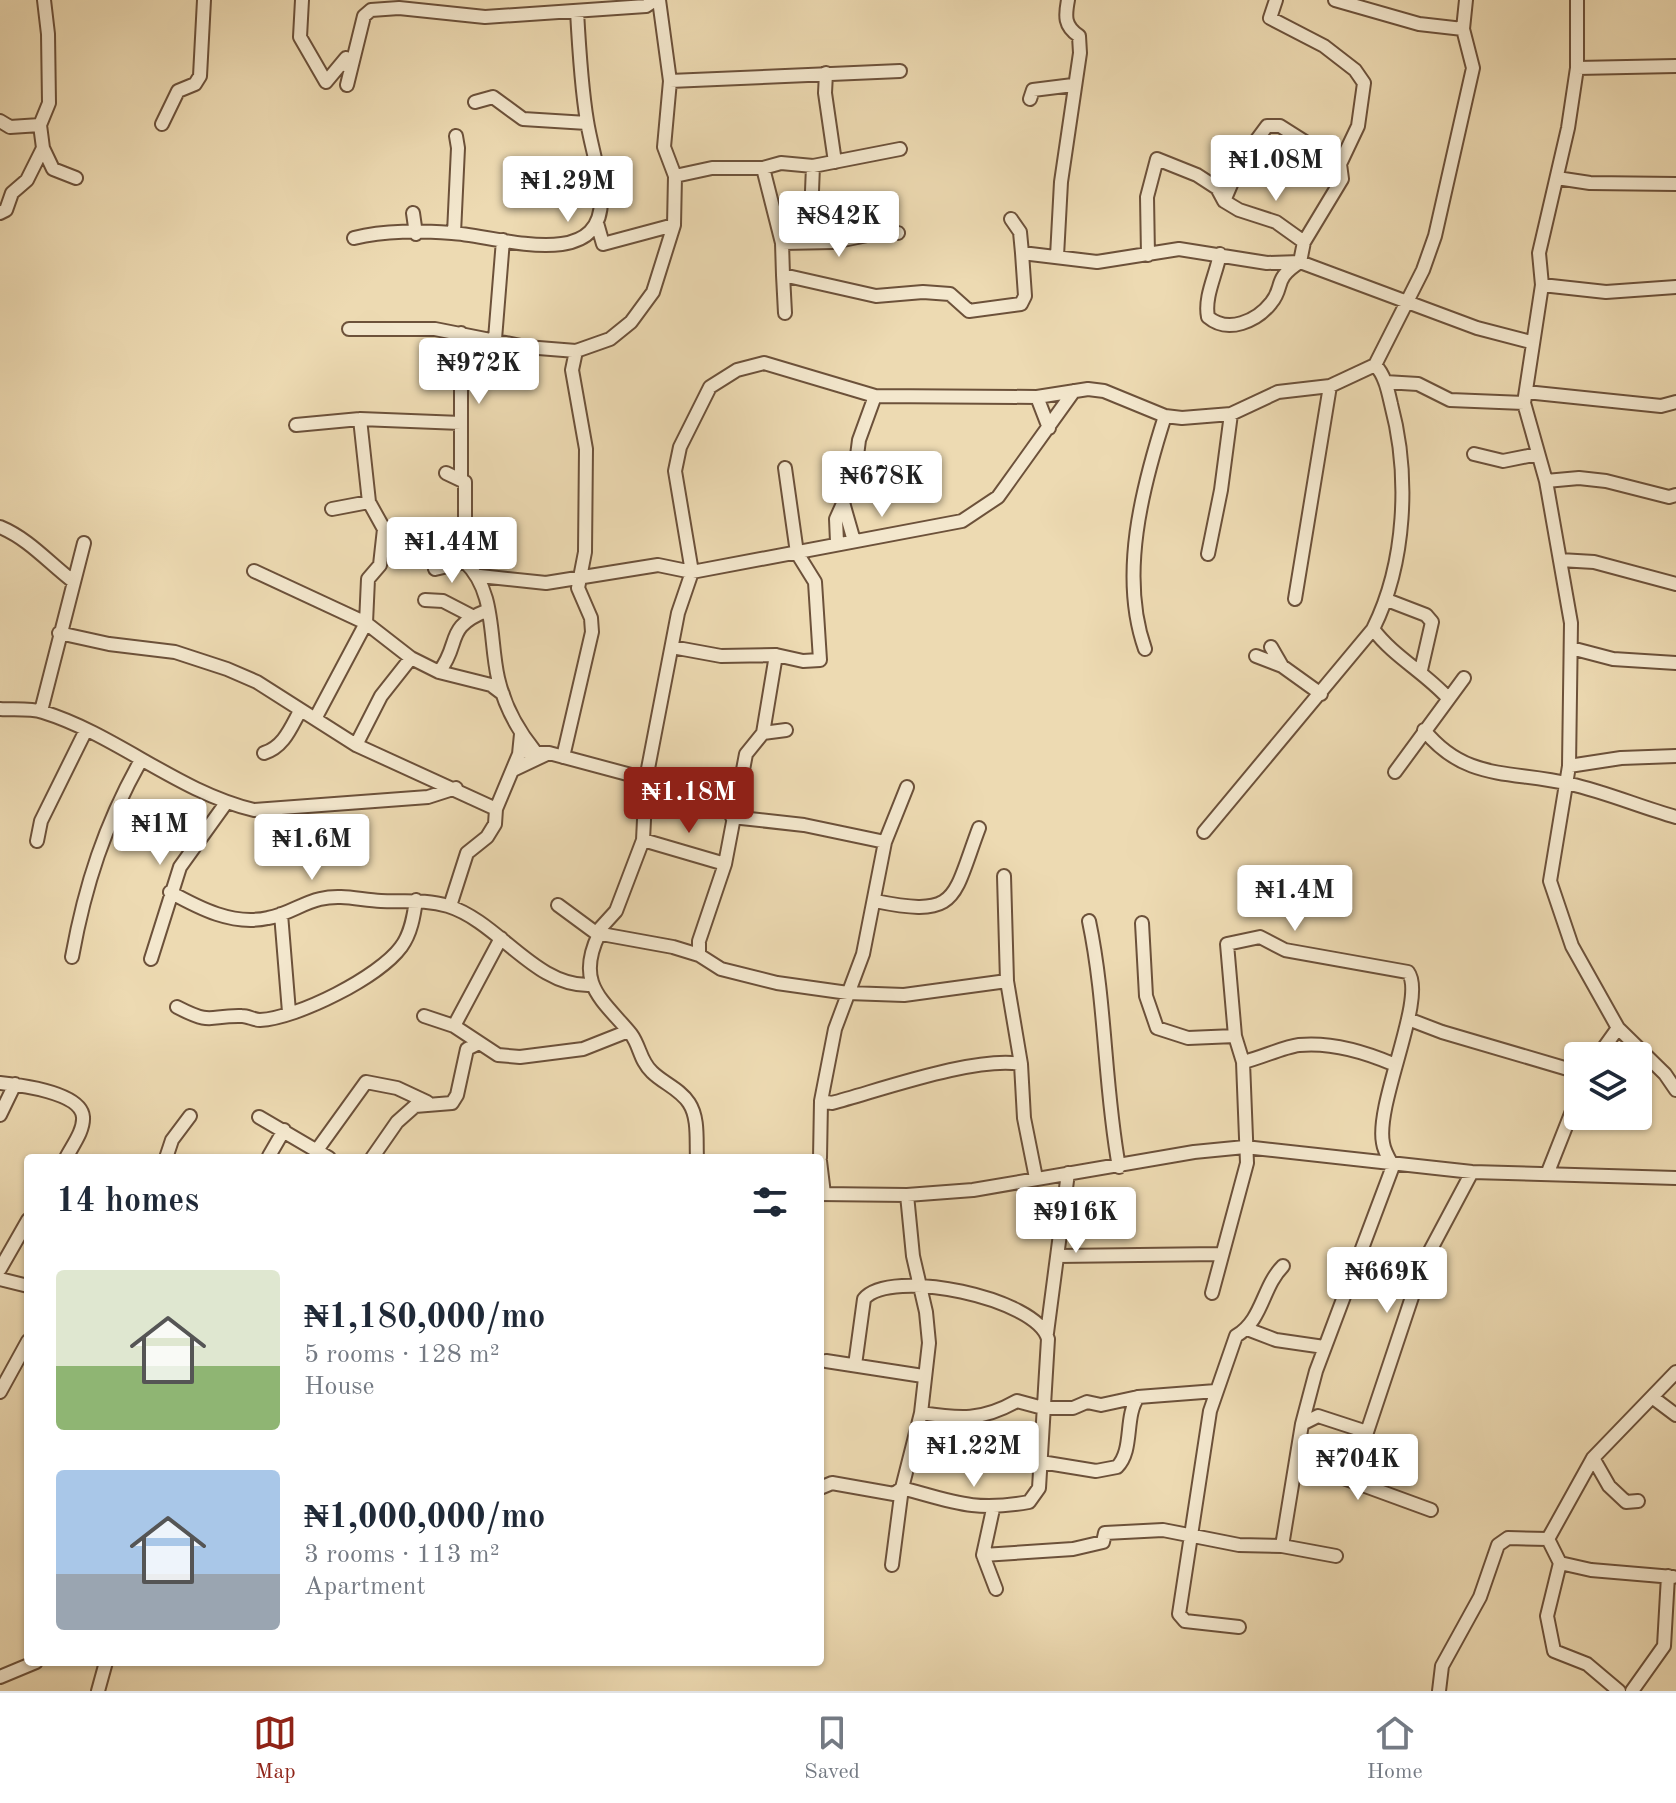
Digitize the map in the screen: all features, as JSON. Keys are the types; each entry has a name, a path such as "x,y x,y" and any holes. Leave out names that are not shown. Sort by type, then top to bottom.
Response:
{"street":[{"path":"0,213 6,210 13,191 27,180 39,154 40,125 49,103 44,0"},
{"path":"162,124 178,91 195,84 200,76 204,0"},
{"path":"302,0 300,37 326,82 346,58 347,85 364,16 371,10 399,8 485,17 646,6 657,0 670,81 664,147 675,176 674,225 653,292 631,322 610,339 576,351 526,347 461,333 349,329"},
{"path":"1057,256 1056,229 1073,85 1080,53 1079,36 1070,30 1066,20 1068,0"},
{"path":"1220,254 1214,284 1206,302 1208,317 1225,325 1249,322 1272,302 1285,272 1300,262 1304,242 1342,179 1340,164 1358,126 1364,83 1355,70 1324,46 1270,18 1276,0"},
{"path":"1335,0 1405,21 1463,29"},
{"path":"596,933 616,911 643,840 646,779 684,591 692,572 675,471 680,447 710,387 737,370 764,363 875,396 1037,397 1074,391 1104,391 1165,416 1231,414 1278,392 1330,386 1375,365 1435,236 1473,68 1463,29 1466,0"},
{"path":"1577,0 1577,68 1557,178 1539,253 1542,285 1525,398 1546,481 1571,648 1569,766 1551,889 1572,946 1618,1028 1670,1071 1676,1090"},
{"path":"577,11 587,123 601,196 597,223 603,244 674,225"},
{"path":"1577,68 1676,66"},
{"path":"670,81 900,71"},
{"path":"826,73 825,93 835,162"},
{"path":"1030,99 1033,90 1073,85"},
{"path":"475,102 493,97 523,119 587,123"},
{"path":"0,121 10,127 40,125"},
{"path":"1224,201 1241,161 1267,126 1280,126 1340,164"},
{"path":"454,233 456,136"},
{"path":"675,176 712,168 763,168 781,163 813,166 900,149"},
{"path":"39,154 58,173 76,178"},
{"path":"1148,255 1147,197 1157,159 1176,164 1208,181 1217,188 1224,201 1239,210 1276,222 1304,242"},
{"path":"810,241 813,166"},
{"path":"763,168 782,243 785,313"},
{"path":"1557,178 1590,183 1676,184"},
{"path":"413,213 416,234"},
{"path":"783,275 876,296 923,292 950,294 969,311 1021,304 1025,296 1020,232 1011,219"},
{"path":"354,238 378,232 454,233 554,246 587,236 597,223"},
{"path":"782,243 833,242 887,231 898,233"},
{"path":"495,339 503,240"},
{"path":"1022,253 1097,262 1179,249 1267,263 1300,262 1477,328 1531,342"},
{"path":"1542,285 1606,292 1676,287"},
{"path":"461,333 461,478 466,487 465,562"},
{"path":"556,755 592,632 591,618 578,588 585,552 586,449 572,370 576,351"},
{"path":"1204,832 1373,629 1387,600 1403,493 1400,444 1385,382 1375,365"},
{"path":"1385,382 1418,384 1450,400 1525,398 1661,406 1676,402"},
{"path":"1295,599 1330,386"},
{"path":"480,576 546,583 658,565 692,572 797,553 837,542 962,521 998,497 1074,391"},
{"path":"837,542 836,519 854,479 859,440 875,396"},
{"path":"1037,397 1049,428"},
{"path":"1208,554 1221,490 1231,414"},
{"path":"1145,649 1131,595 1139,528 1165,416"},
{"path":"296,425 360,419 461,423"},
{"path":"315,719 366,623 368,579 380,565 384,529 369,502 360,419"},
{"path":"1474,454 1503,461 1538,454"},
{"path":"672,647 721,656 776,655 803,661 820,660 815,582 797,553 785,468"},
{"path":"446,473 461,478"},
{"path":"1546,481 1592,479 1669,497 1676,495"},
{"path":"332,509 369,502"},
{"path":"844,506 854,541"},
{"path":"0,527 25,539 35,553 74,582"},
{"path":"384,529 465,562 480,576 488,610 494,680 521,734 534,750"},
{"path":"41,711 84,543"},
{"path":"1560,560 1594,562 1676,584"},
{"path":"435,569 465,562"},
{"path":"254,571 366,623 411,658 439,672 494,680"},
{"path":"425,600 443,601 472,616"},
{"path":"1387,600 1426,615 1432,622 1421,670"},
{"path":"439,672 449,657 451,639 457,629 472,616 488,610"},
{"path":"1373,629 1384,643 1421,670 1447,697"},
{"path":"59,633 109,644 175,652 257,682 356,745 456,788 496,809"},
{"path":"1271,647 1282,666"},
{"path":"1571,648 1613,659 1676,663"},
{"path":"699,955 699,941 725,864 746,754 763,733 776,655"},
{"path":"1256,656 1282,666 1321,694"},
{"path":"356,745 381,696 411,658"},
{"path":"1395,772 1447,697 1464,678"},
{"path":"0,709 41,711 226,803 254,810 428,797 456,788"},
{"path":"264,753 283,741 300,711"},
{"path":"763,733 786,730"},
{"path":"1424,730 1436,745 1476,770 1567,783 1676,817"},
{"path":"37,841 41,821 85,732"},
{"path":"450,906 467,853 487,837 495,824 496,809 519,754 521,734"},
{"path":"519,754 534,750 646,779"},
{"path":"513,770 556,755"},
{"path":"1569,766 1621,758 1676,756"},
{"path":"72,957 84,892 99,845 141,760"},
{"path":"820,1154 821,1101 835,1029 863,954 885,842 907,787"},
{"path":"151,959 180,867 226,803"},
{"path":"732,817 804,825 885,842"},
{"path":"875,901 918,910 944,903 956,889 979,828"},
{"path":"643,840 725,864"},
{"path":"1004,876 1007,981 1021,1064 1024,1118 1036,1178"},
{"path":"170,892 223,917 267,919 316,900 338,896 380,901 416,900 450,906 501,938 550,977 564,983 590,985"},
{"path":"177,1007 199,1018 214,1021 243,1015 259,1020 289,1012 356,985 400,949 414,916 416,900"},
{"path":"558,905 596,933 699,955 721,969 750,977 848,993 904,995 1007,981"},
{"path":"281,914 289,1012"},
{"path":"1089,921 1101,1008 1109,1115 1119,1167"},
{"path":"1142,923 1146,996 1157,1028 1188,1038 1235,1036"},
{"path":"596,933 599,934 590,952 590,985 630,1034 645,1066 690,1104 695,1116 697,1154"},
{"path":"1212,1293 1247,1163 1243,1062 1235,1036 1226,947 1231,941 1260,937 1285,950 1408,972 1413,979 1408,1019 1393,1064 1382,1139 1393,1166 1324,1347 1302,1424 1282,1546"},
{"path":"454,1026 501,938"},
{"path":"424,1016 454,1026 498,1055 550,1055 583,1049 626,1032"},
{"path":"1408,1019 1564,1068"},
{"path":"1608,1042 1618,1028"},
{"path":"375,1154 397,1122 415,1106 427,1102 452,1103 457,1095 467,1049 477,1044"},
{"path":"1243,1062 1295,1045 1312,1045 1363,1052 1393,1064"},
{"path":"821,1101 832,1103 977,1065 1021,1064"},
{"path":"317,1150 366,1082 397,1088 427,1102"},
{"path":"0,1083 35,1086 78,1107 83,1115 81,1129 68,1154"},
{"path":"0,1115 15,1084"},
{"path":"167,1154 172,1140 190,1116"},
{"path":"259,1117 323,1154"},
{"path":"270,1154 284,1130"},
{"path":"1548,1172 1565,1130"},
{"path":"824,1194 907,1195 973,1190 1245,1147 1472,1172 1676,1178"},
{"path":"1302,1424 1318,1416 1367,1432 1423,1264 1472,1172"},
{"path":"902,1488 965,1507 993,1509 1029,1502 1035,1497 1041,1462 1047,1333 1068,1173"},
{"path":"892,1565 902,1488 921,1413 929,1343 907,1195"},
{"path":"0,1269 24,1227"},
{"path":"1057,1256 1221,1254"},
{"path":"1239,1627 1180,1618 1201,1456 1216,1391 1236,1336 1247,1329 1262,1306 1268,1284 1283,1266"},
{"path":"0,1279 24,1285"},
{"path":"855,1365 864,1299 876,1289 936,1286 1002,1303 1034,1320 1047,1333"},
{"path":"1247,1329 1276,1340 1324,1347"},
{"path":"0,1392 24,1348"},
{"path":"826,1361 923,1376"},
{"path":"1548,1539 1593,1458 1676,1372"},
{"path":"921,1413 957,1418 992,1415 1017,1401 1043,1408 1073,1408 1087,1402 1101,1405 1138,1397 1216,1391"},
{"path":"1041,1462 1096,1471 1117,1467 1125,1458 1131,1408 1138,1397"},
{"path":"1652,1397 1676,1415"},
{"path":"1593,1458 1609,1486 1626,1502 1638,1501"},
{"path":"1297,1461 1431,1510"},
{"path":"824,1486 832,1483 894,1494 902,1488"},
{"path":"993,1509 983,1555 996,1589"},
{"path":"983,1555 1073,1549 1103,1542 1105,1533 1163,1530 1193,1533 1239,1545 1282,1546 1336,1556"},
{"path":"1439,1691 1442,1666 1480,1597 1498,1545 1508,1538 1548,1539"},
{"path":"1548,1539 1560,1563 1547,1616 1554,1651 1587,1664 1619,1691"},
{"path":"1560,1563 1591,1570 1672,1577 1664,1646 1632,1691"},
{"path":"0,1677 26,1666"},
{"path":"98,1691 105,1666"}]}
